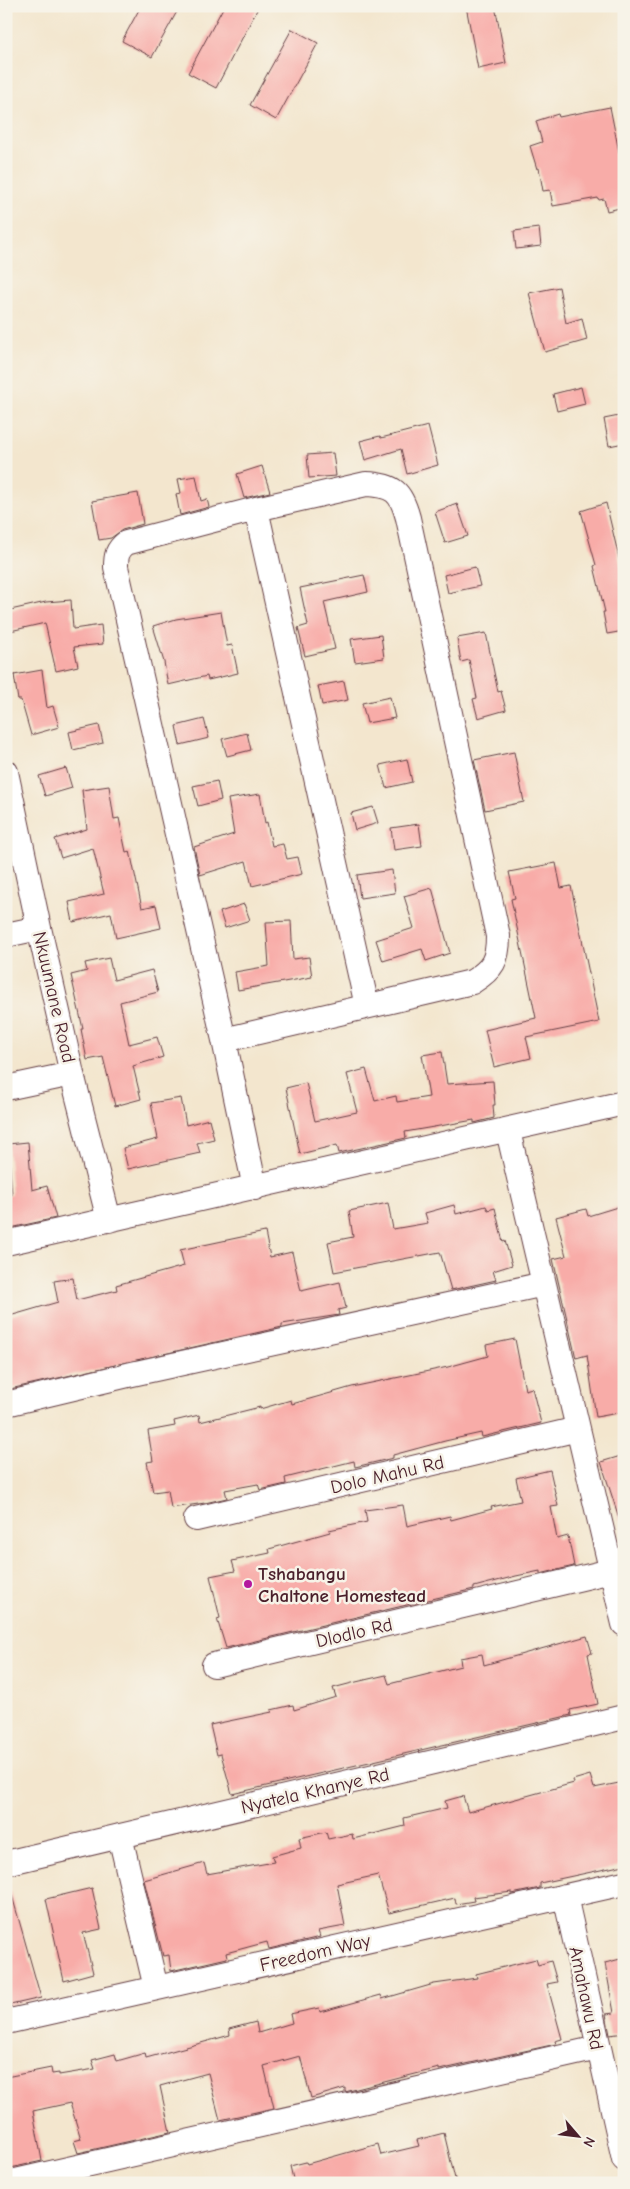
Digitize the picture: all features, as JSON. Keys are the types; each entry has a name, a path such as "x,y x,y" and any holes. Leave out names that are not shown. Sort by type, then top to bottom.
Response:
{"street":[{"path":"224,1040 472,982 486,974 495,962 498,936 408,518 403,501 394,489 379,484 366,484 256,509 126,543 118,549 116,558 116,568 224,1040 255,1188"},
{"path":"256,509 367,1006"},
{"name":"Nkuumane Road","path":"8,783 72,1074 110,1220"},
{"path":"6,935 39,928"},
{"path":"6,1088 72,1074"},
{"path":"6,1242 255,1188 624,1103"},
{"path":"508,1131 624,1624"},
{"path":"6,1404 142,1372 544,1284"},
{"name":"Dolo Mahu Rd","path":"196,1519 578,1429"},
{"name":"Dlodlo Rd","path":"214,1665 611,1571"},
{"name":"Nyatela Khanye Rd","path":"6,1863 624,1717"},
{"path":"120,1836 156,1988"},
{"name":"Freedom Way","path":"6,2022 624,1883"},
{"name":"Amahawu Rd","path":"565,1896 624,2159"},
{"path":"7,2183 598,2048"}],"building":[{"path":"141,6 180,6 152,57 122,41"},
{"path":"224,6 259,6 216,88 188,73"},
{"path":"466,6 495,6 506,63 478,69"},
{"path":"292,29 318,43 276,120 250,105"},
{"path":"610,107 624,177 624,207 607,211 604,199 599,200 598,198 553,206 550,190 543,191 539,168 537,169 530,146 542,142 536,121 558,114 559,117"},
{"path":"539,228 541,246 516,249 514,231"},
{"path":"559,287 566,323 582,318 587,340 545,352 529,293"},
{"path":"581,387 585,404 557,411 553,394"},
{"path":"624,415 624,443 609,446 604,419"},
{"path":"428,426 438,465 407,474 401,449 365,460 360,441 380,436 381,438"},
{"path":"333,453 336,476 309,478 307,455"},
{"path":"262,466 270,492 244,498 237,474"},
{"path":"196,476 201,501 207,499 209,507 180,515 176,494 181,493 178,479"},
{"path":"138,493 143,524 122,530 111,538 99,540 92,501"},
{"path":"606,503 624,579 624,631 607,634 603,612 605,612 594,566 596,565 581,511"},
{"path":"457,504 468,536 445,543 435,512"},
{"path":"475,567 480,586 448,593 444,575"},
{"path":"364,575 368,592 324,602 335,649 305,656 298,628 308,625 300,588"},
{"path":"71,600 73,629 101,625 103,644 74,647 78,666 56,671 45,623 6,632 6,611 46,602"},
{"path":"221,612 227,646 232,645 238,673 208,680 207,676 168,685 164,662 153,626 176,619"},
{"path":"486,633 498,692 501,691 506,710 478,718 473,699 477,698 469,660 461,662 457,638"},
{"path":"381,635 384,658 355,662 351,639"},
{"path":"42,670 47,708 53,706 59,727 31,735 21,700 18,700 14,675"},
{"path":"344,681 348,700 322,705 318,686"},
{"path":"390,697 395,718 367,723 362,703"},
{"path":"204,719 209,738 180,745 176,726"},
{"path":"99,725 103,743 73,750 69,732"},
{"path":"247,733 251,750 227,756 222,739"},
{"path":"514,752 524,802 485,810 474,760"},
{"path":"407,759 412,782 386,788 380,765"},
{"path":"66,768 72,788 45,796 39,776"},
{"path":"217,781 221,800 198,806 193,786"},
{"path":"109,786 114,819 119,818 126,852 130,851 142,908 156,905 161,928 116,938 111,913 73,922 69,902 104,894 93,848 61,858 55,839 87,829 82,790"},
{"path":"260,794 265,823 267,822 272,846 283,844 287,859 298,857 302,874 252,886 246,861 200,875 194,847 234,834 228,799"},
{"path":"373,807 378,823 355,830 351,813"},
{"path":"419,824 422,846 394,850 391,828"},
{"path":"556,863 561,888 571,886 599,1022 526,1037 531,1058 494,1067 485,1030 536,1018 511,899 515,898 509,872"},
{"path":"392,870 395,893 360,898 357,875"},
{"path":"432,888 450,953 426,961 422,949 383,961 376,940 414,928 404,896"},
{"path":"244,904 250,920 225,928 220,912"},
{"path":"291,921 293,959 309,957 312,977 238,990 235,972 269,966 266,922"},
{"path":"109,958 114,980 152,970 158,992 120,1002 129,1044 157,1037 163,1057 133,1066 141,1099 115,1106 103,1057 87,1060 81,1029 83,1029 71,975 87,971 85,963"},
{"path":"442,1052 447,1084 493,1081 494,1118 474,1123 474,1120 405,1132 406,1138 339,1153 337,1145 300,1154 286,1088 306,1083 315,1121 357,1112 347,1074 366,1069 375,1101 396,1096 397,1102 429,1097 422,1055"},
{"path":"181,1098 186,1125 209,1119 214,1139 197,1143 200,1153 128,1169 123,1148 158,1139 151,1103"},
{"path":"28,1142 32,1190 47,1186 56,1218 6,1229 6,1196 12,1195 8,1144"},
{"path":"388,1203 393,1229 428,1223 425,1213 454,1205 456,1214 486,1206 488,1210 495,1208 503,1242 505,1241 512,1265 493,1271 496,1280 451,1290 440,1252 334,1272 328,1242 353,1237 349,1211"},
{"path":"624,1205 624,1412 596,1417 587,1355 576,1358 553,1259 566,1256 556,1217 586,1209 588,1216"},
{"path":"265,1232 270,1257 292,1252 301,1291 340,1282 346,1308 338,1310 339,1315 282,1324 282,1327 10,1389 6,1369 6,1317 58,1302 54,1281 73,1278 77,1300 117,1290 116,1285 184,1266 180,1250"},
{"path":"515,1339 525,1390 532,1388 541,1423 482,1437 481,1433 445,1441 393,1455 393,1458 355,1467 354,1461 285,1478 286,1484 260,1490 258,1484 225,1490 227,1498 205,1503 171,1508 168,1490 153,1492 147,1462 153,1461 148,1431 175,1426 174,1421 199,1415 200,1422 291,1400 292,1404 352,1387 448,1367 488,1356 486,1345"},
{"path":"624,1455 624,1520 620,1521 601,1462"},
{"path":"550,1470 558,1506 551,1507 557,1539 568,1536 574,1566 540,1574 540,1571 516,1576 474,1587 474,1589 226,1648 217,1619 220,1618 210,1576 235,1571 232,1561 270,1553 269,1549 330,1532 329,1530 367,1522 365,1510 403,1505 407,1526 450,1516 451,1520 492,1509 491,1507 521,1501 516,1478"},
{"path":"587,1636 592,1653 588,1654 598,1704 570,1710 571,1715 232,1794 221,1754 217,1755 210,1725 272,1712 271,1710 293,1705 294,1710 336,1697 333,1688 356,1682 386,1675 389,1684 461,1666 460,1658 482,1654 484,1665"},
{"path":"590,1775 594,1788 624,1782 624,1865 540,1883 540,1888 512,1894 512,1892 473,1897 474,1901 456,1904 455,1898 389,1913 378,1875 337,1884 345,1926 318,1931 320,1937 269,1949 267,1942 226,1953 227,1958 171,1971 169,1955 163,1956 144,1880 204,1863 207,1874 274,1862 272,1856 301,1848 299,1838 326,1832 328,1839 352,1834 353,1839 405,1826 404,1818 447,1808 445,1801 463,1796 468,1812 574,1783 573,1780"},
{"path":"92,1888 101,1929 83,1933 93,1973 64,1981 46,1899"},
{"path":"11,1892 41,1998 6,2006 6,1893"},
{"path":"624,1958 624,2033 610,2035 606,2014 614,2013 605,1963"},
{"path":"536,1959 538,1965 551,1961 557,1982 547,1984 562,2039 555,2041 556,2044 439,2070 439,2068 345,2092 345,2088 311,2098 300,2056 264,2066 274,2108 220,2120 208,2073 160,2086 170,2132 78,2153 74,2141 81,2139 70,2103 33,2111 42,2161 6,2169 6,2077 51,2068 52,2074 59,2073 59,2075 95,2069 92,2060 115,2054 117,2061 145,2053 146,2058 230,2035 229,2029 256,2022 258,2033 292,2023 290,2014 319,2008 320,2012 381,1995 382,1999 434,1984 477,1978 476,1974"},
{"path":"444,2133 456,2183 294,2183 290,2166 306,2162 307,2164 378,2144 381,2155 419,2146 417,2140"}],"place":[{"name":"Tshabangu Chaltone Homestead","path":"248,1584"}]}
